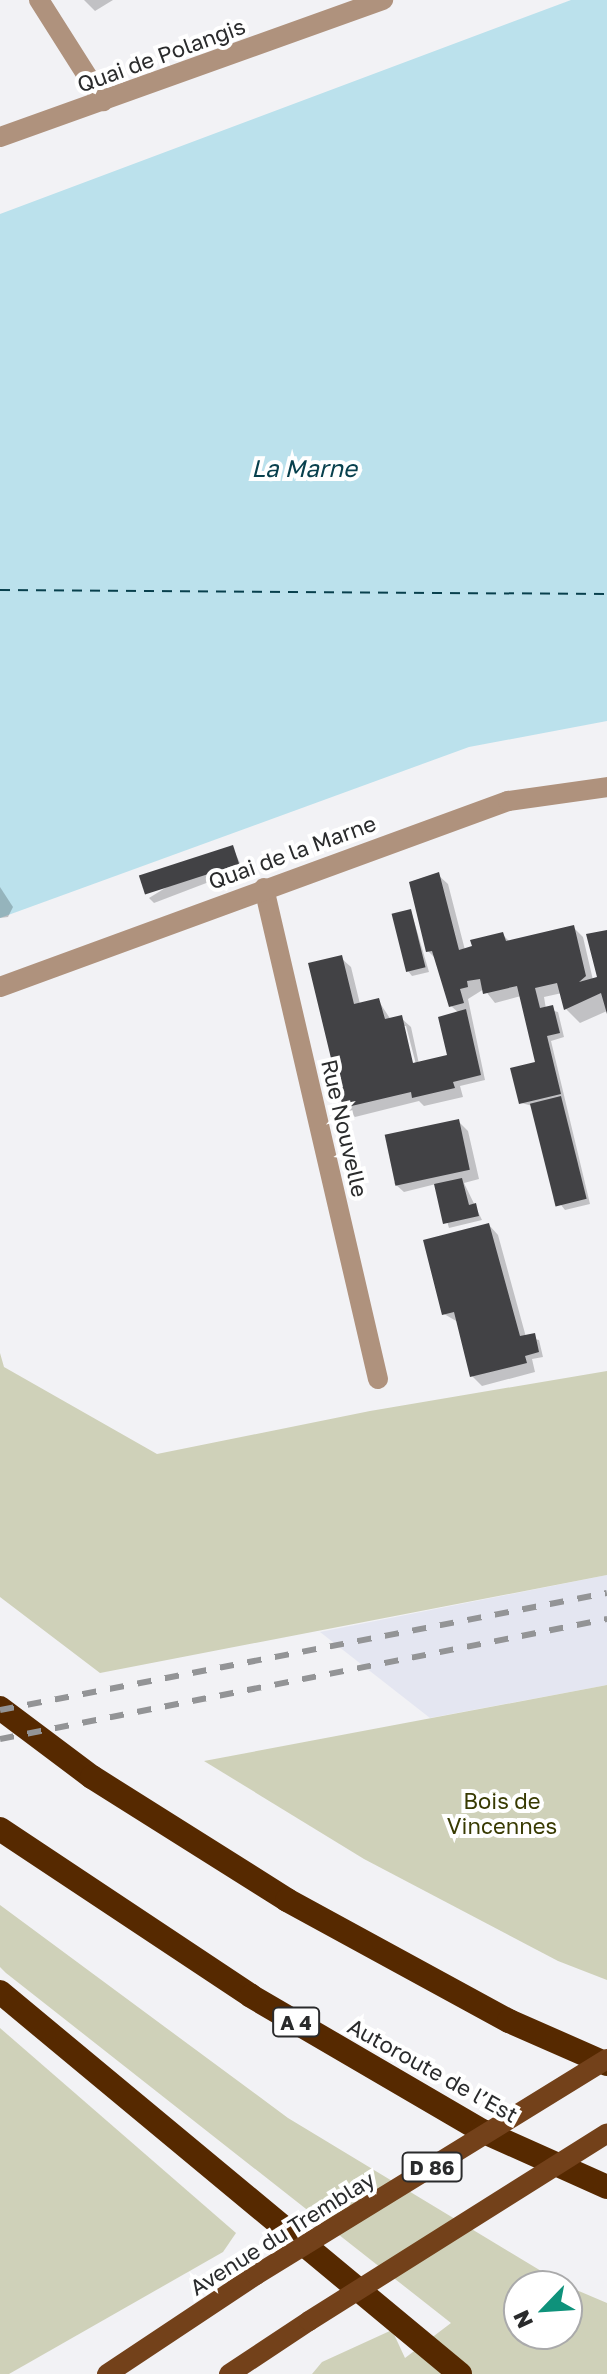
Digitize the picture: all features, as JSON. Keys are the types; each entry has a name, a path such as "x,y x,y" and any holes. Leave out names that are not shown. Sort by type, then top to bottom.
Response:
{"highway":[{"path":"0,1708 92,1777 287,1900 509,2021 607,2061"},
{"name":"Autoroute de l’Est","path":"0,1829 278,2012 482,2131 607,2187"},
{"path":"0,1992 460,2374"}],"main road":[{"name":"Avenue du Tremblay","path":"107,2374 256,2275 607,2061"},
{"path":"229,2374 607,2133"}],"street":[{"path":"39,0 103,101"},
{"name":"Quai de Polangis","path":"0,137 383,0"},
{"name":"Quai de la Marne","path":"0,987 508,801 607,787"},
{"name":"Rue Nouvelle","path":"264,888 378,1379"}],"shaded area":[{"path":"607,1575 607,1685 430,1718 320,1632"}],"green space":[{"path":"0,1353 4,1367 157,1454 370,1411 607,1371 607,1575 100,1673 0,1597"},
{"name":"Bois de Vincennes","path":"607,1685 607,1980 558,1961 364,1859 204,1761"},
{"path":"0,1905 288,2118 540,2270 503,2270 503,2350 583,2350 583,2293 607,2303 607,2374 312,2374 322,2362 392,2330 405,2358 451,2323 0,1967"},
{"path":"0,2028 236,2233 223,2252 9,2374 0,2374"}],"water":[{"name":"La Marne","path":"571,0 607,0 607,721 469,747 0,918 0,214"}],"building":[{"path":"233,845 239,864 145,895 139,876"},
{"path":"439,872 459,950 472,946 470,940 503,932 506,941 574,925 586,976 579,982 597,977 586,934 607,930 607,1014 601,993 564,1010 557,983 535,988 540,1008 553,1005 560,1033 547,1036 561,1094 519,1104 510,1068 535,1062 517,986 483,994 480,979 467,981 468,987 460,989 464,1003 449,1007 432,951 426,952 409,882"},
{"path":"411,909 426,967 406,972 392,914"},
{"path":"342,955 354,1004 379,998 385,1019 402,1015 413,1063 447,1055 438,1017 466,1009 481,1075 453,1082 455,1088 412,1098 411,1092 343,1108 308,963"},
{"path":"561,1096 587,1199 556,1207 530,1104"},
{"path":"459,1119 470,1170 395,1186 385,1135"},
{"path":"462,1178 469,1205 476,1203 479,1216 443,1224 434,1184"},
{"path":"489,1223 520,1336 535,1333 539,1352 525,1356 527,1363 470,1377 454,1312 442,1315 423,1240"}],"ferry route":[{"path":"0,590 607,594"}],"railway":[{"path":"0,1710 607,1593"},
{"path":"0,1739 607,1619"}]}
